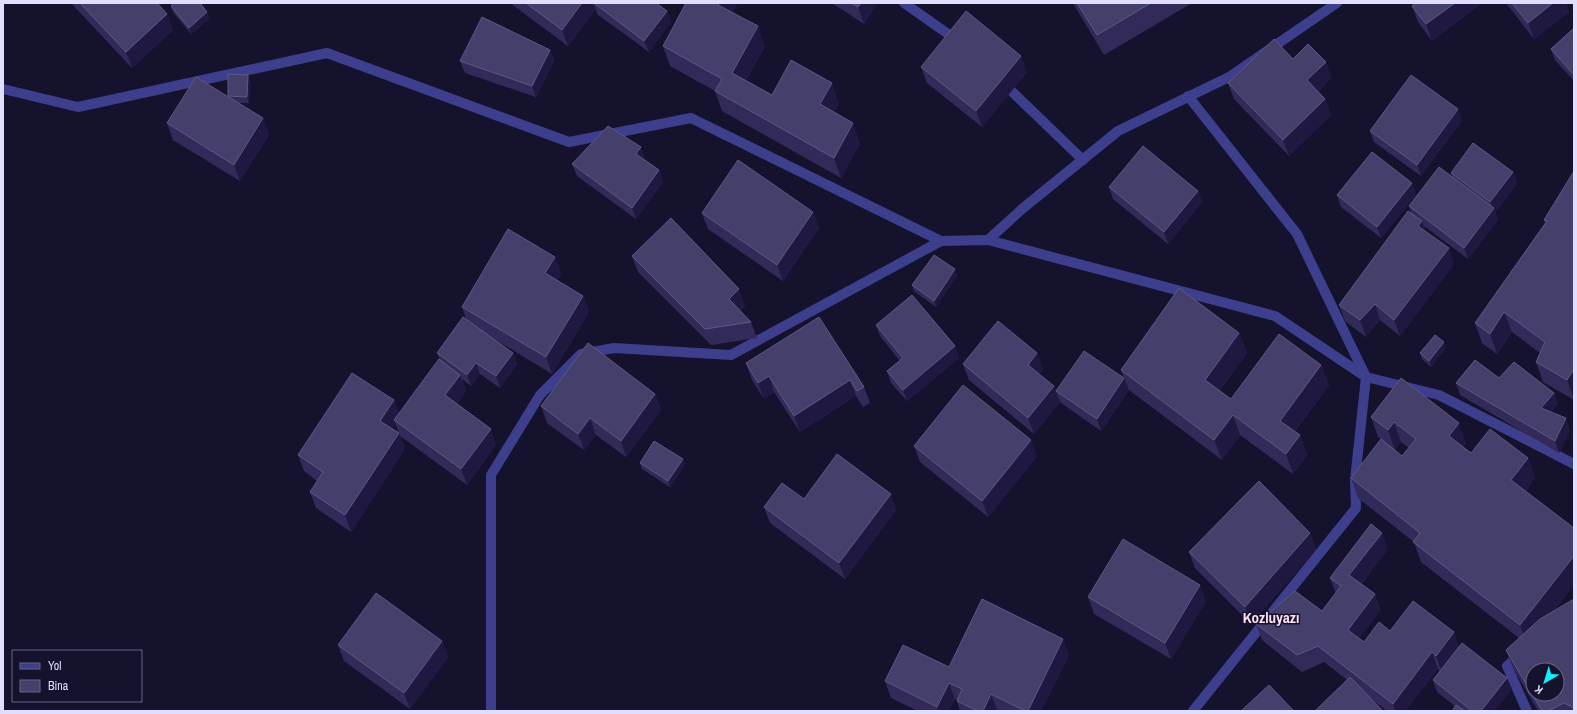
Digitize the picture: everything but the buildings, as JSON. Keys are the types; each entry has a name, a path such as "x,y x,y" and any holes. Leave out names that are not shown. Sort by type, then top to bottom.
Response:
{"street":[{"path":"904,3 966,47"},
{"path":"988,240 1022,209 1118,130 1229,76 1337,3"},
{"path":"3,89 78,107 327,53 569,142 691,118 941,241"},
{"path":"994,74 1083,160"},
{"path":"1188,96 1297,234 1366,377 1355,480 1356,508 1192,711"},
{"path":"491,711 491,475 540,395 581,354 614,348 731,355 941,241 988,240 1275,316 1366,377 1439,395 1574,464"},
{"path":"1527,711 1507,666 1529,647"}],"district":[{"name":"Kozluyazı","path":"1271,617"}]}
